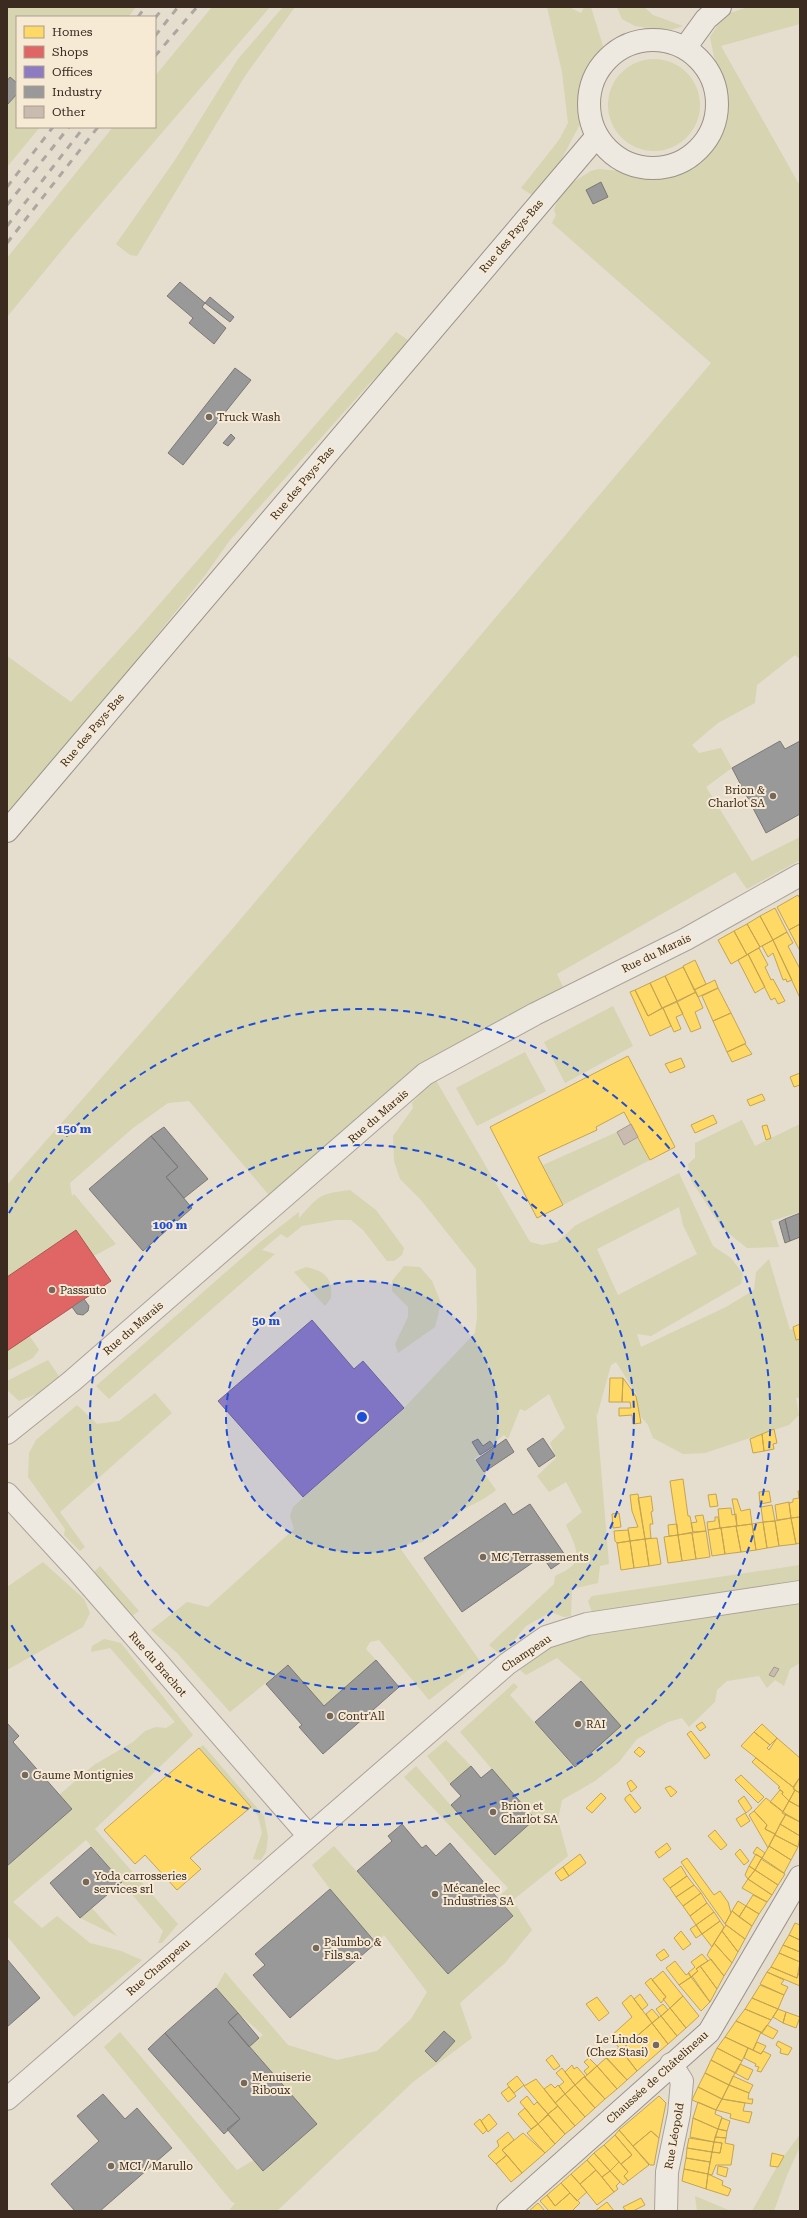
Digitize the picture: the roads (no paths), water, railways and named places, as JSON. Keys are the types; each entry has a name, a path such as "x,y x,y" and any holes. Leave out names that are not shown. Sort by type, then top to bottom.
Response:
{"street":[{"path":"685,48 706,19 720,7"},
{"path":"642,40 664,40 685,48 701,62 713,80 717,100 715,122 705,141 690,156 671,165 650,168 629,164 611,153 597,136 590,118 588,97 594,78 605,61 620,48 642,40"},
{"name":"Rue des Pays-Bas","path":"7,831 597,136"},
{"name":"Rue du Marais","path":"7,1433 72,1381 425,1074 535,1014 686,939 800,875"},
{"name":"Rue du Brachot","path":"7,1494 77,1570 308,1836"},
{"name":"Champeau","path":"308,1836 507,1664 546,1637 587,1624 800,1592"},
{"name":"Rue Champeau","path":"7,2099 308,1836"},
{"name":"Chaussée de Châtelineau","path":"508,2211 671,2064 709,2032 800,1876"},
{"name":"Rue Léopold","path":"666,2211 667,2172 679,2114 682,2081 671,2064"}],"railway":[{"path":"139,16 145,7"},
{"path":"156,17 164,7"},
{"path":"156,35 178,7"},
{"path":"156,55 197,7"},
{"path":"7,187 52,128"},
{"path":"7,205 68,128"},
{"path":"7,226 83,128"},
{"path":"7,243 97,128"}],"place":[{"name":"Truck Wash","path":"209,417"},
{"name":"Brion & Charlot SA","path":"773,796"},
{"name":"Passauto","path":"52,1290"},
{"name":"MC Terrassements","path":"483,1557"},
{"name":"Contr'All","path":"330,1716"},
{"name":"RAI","path":"578,1724"},
{"name":"Gaume Montignies","path":"25,1775"},
{"name":"Brion et Charlot SA","path":"493,1812"},
{"name":"Yoda carrosseries services srl","path":"86,1882"},
{"name":"Mécanelec Industries SA","path":"435,1894"},
{"name":"Palumbo & Fils s.a.","path":"316,1948"},
{"name":"Le Lindos (Chez Stasi)","path":"656,2045"},
{"name":"Menuiserie Riboux","path":"244,2083"},
{"name":"MCI / Marullo","path":"111,2166"}]}
